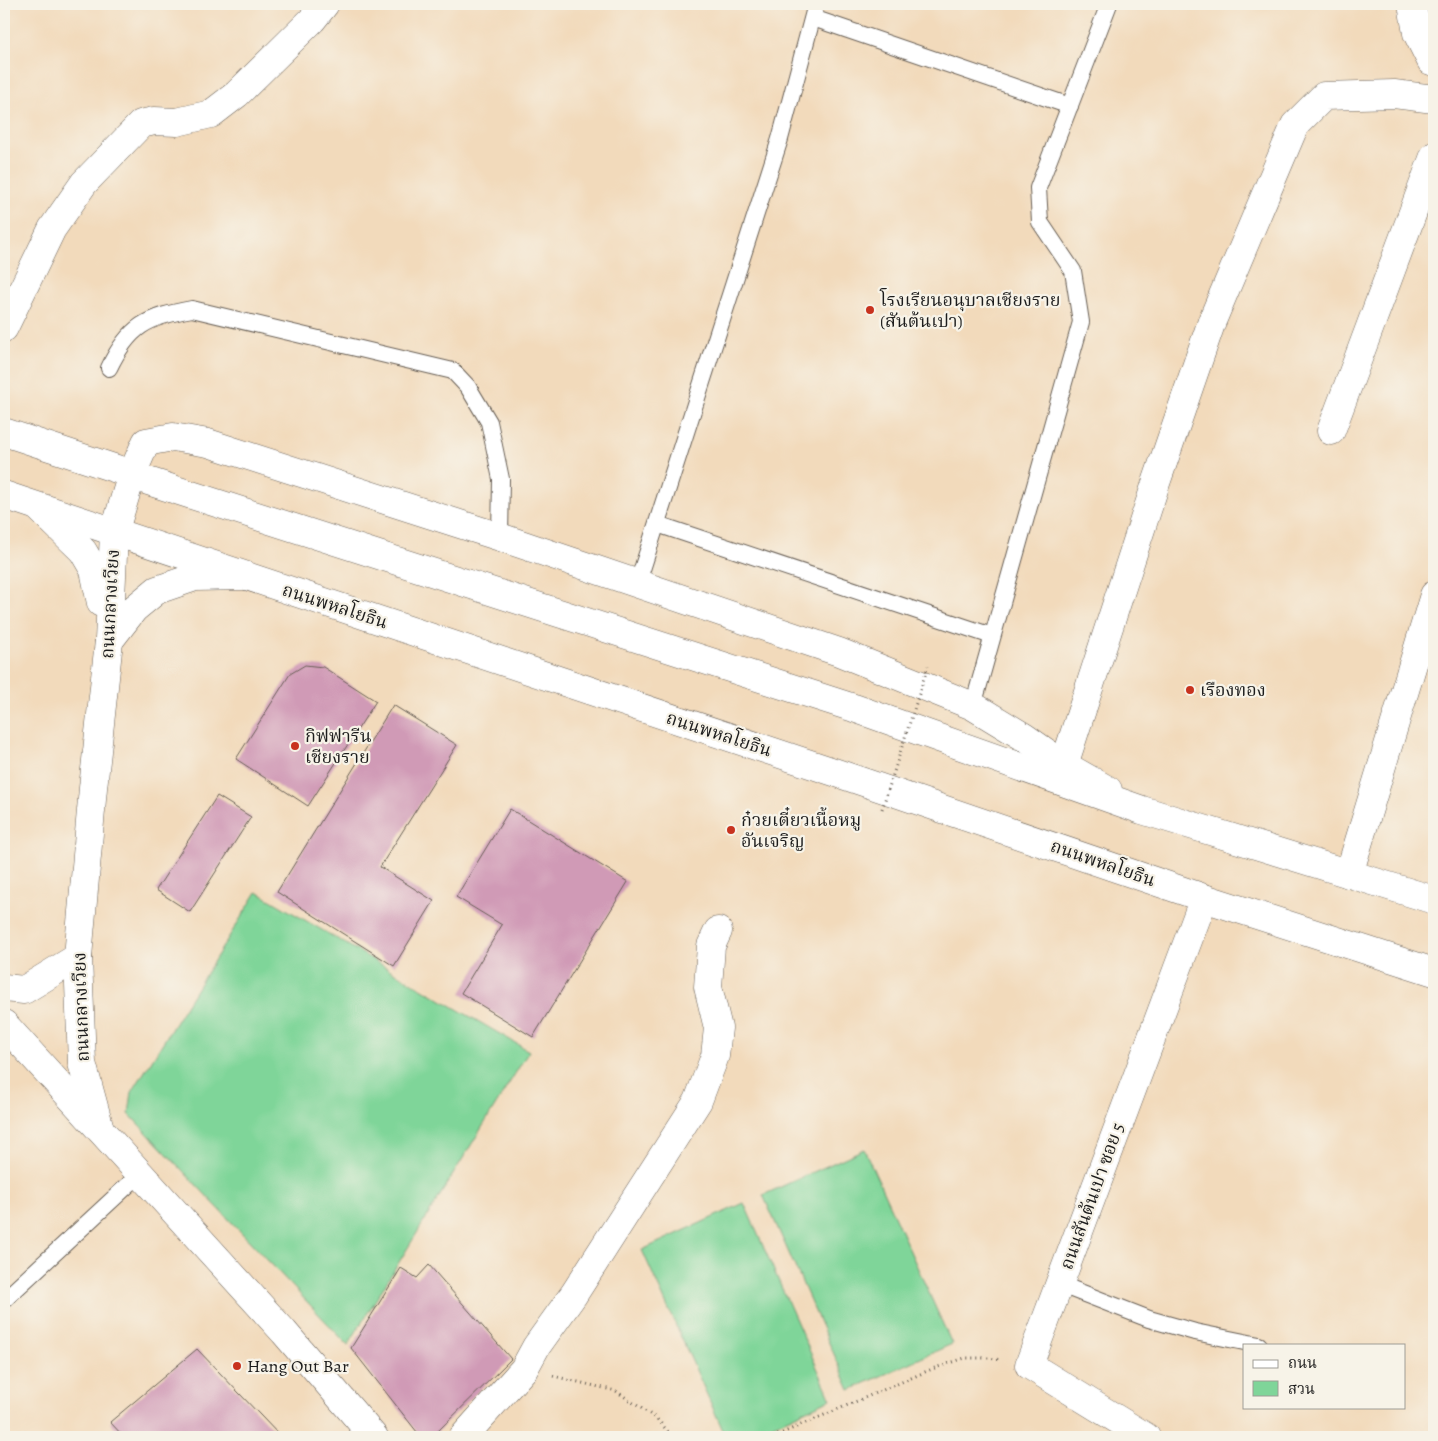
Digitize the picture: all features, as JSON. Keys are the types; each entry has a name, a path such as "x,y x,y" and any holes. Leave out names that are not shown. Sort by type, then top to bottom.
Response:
{"main road":[{"path":"4,328 52,229 84,183 140,124 154,121 177,122 211,114 237,94 312,20 325,4"},
{"path":"1412,4 1417,32 1430,61 1434,62"},
{"path":"1064,765 1156,483 1212,322 1295,125 1324,96 1394,94 1434,99"},
{"path":"1331,431 1434,156"},
{"path":"4,432 132,474 154,484 854,708 1142,810 1434,900"},
{"name":"ถนนกลางเวียง","path":"374,1437 284,1332 100,1129 82,1063 78,957 93,788 109,641 114,533 132,474 146,442 173,437 199,441 500,537"},
{"name":"ถนนพหลโยธิน","path":"4,496 834,772 1204,898 1434,972"},
{"path":"39,508 83,551 94,570 109,641"},
{"path":"500,537 839,652 973,706 1024,737 1064,765 1142,810"},
{"path":"109,641 134,609 157,590 194,577 242,576"},
{"path":"1349,874 1434,594"},
{"name":"ถนนสันต้นเปา ซอย 5","path":"1029,1365 1204,898"},
{"path":"463,1437 524,1369 536,1347 574,1294 698,1101 715,1056 718,1028 708,987 711,946 718,930"},
{"path":"4,988 24,990 78,957"},
{"path":"4,1024 100,1129"},
{"path":"1029,1365 1146,1437"}],"lane":[{"path":"973,706 1081,322 1073,271 1040,222 1038,188 1109,4"},
{"path":"637,585 780,139 814,11 1070,106"},
{"path":"109,368 118,349 138,326 166,313 192,309 453,371 468,387 489,422 501,480 500,537"},
{"path":"657,524 992,636"},
{"path":"4,1300 140,1174"},
{"path":"1059,1284 1149,1319 1195,1332 1254,1344"}],"path":[{"path":"882,809 928,666"},
{"path":"773,1437 932,1369 965,1358 990,1358 1029,1365"},
{"path":"524,1369 616,1391 657,1419 674,1437"}],"green space":[{"path":"257,892 529,1051 348,1345 129,1114 132,1092"},
{"path":"864,1149 952,1344 850,1390 763,1195"},
{"path":"744,1203 831,1399 747,1437 726,1437 642,1250"}],"building":[{"name":"กิฟฟารีน เชียงราย","path":"305,665 323,667 376,701 308,806 236,759 290,674"},
{"path":"393,705 457,745 380,867 434,901 394,966 277,892"},
{"path":"217,796 251,817 190,912 156,890"},
{"path":"510,809 628,882 533,1037 461,993 502,925 456,897"},
{"path":"429,1265 511,1359 432,1437 421,1437 351,1348 401,1268 417,1278"},
{"path":"197,1349 281,1437 124,1437 110,1422"}],"place":[{"name":"โรงเรียนอนุบาลเชียงราย (สันต้นเปา)","path":"870,310"},
{"name":"เรืองทอง","path":"1190,690"},
{"name":"กิฟฟารีน เชียงราย","path":"295,746"},
{"name":"ก๋วยเตี๋ยวเนื้อหมู อันเจริญ","path":"731,830"},
{"name":"Hang Out Bar","path":"237,1366"}]}
